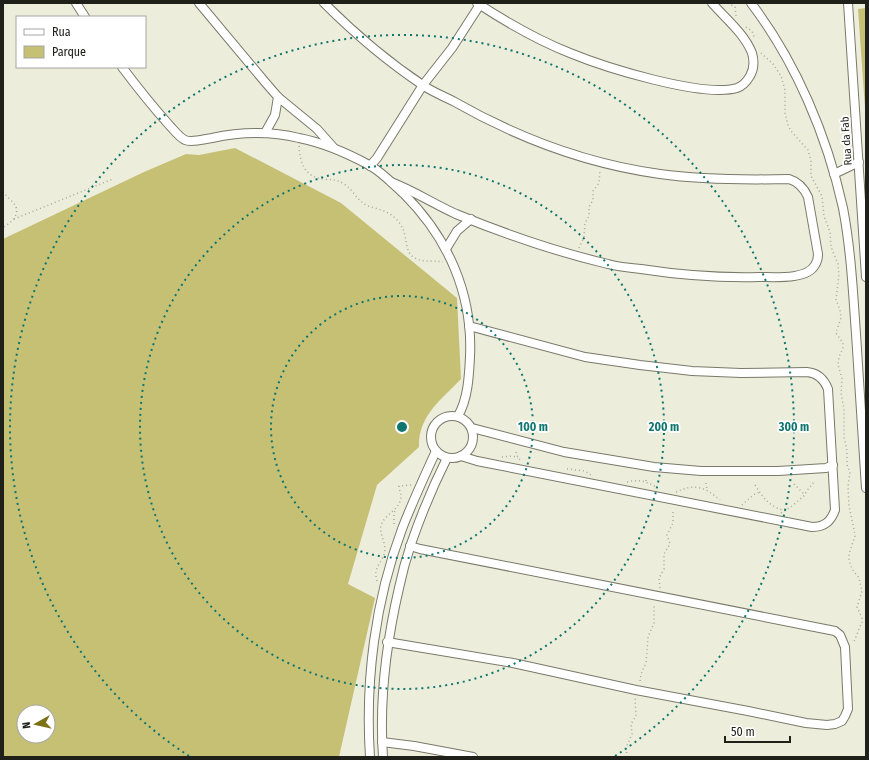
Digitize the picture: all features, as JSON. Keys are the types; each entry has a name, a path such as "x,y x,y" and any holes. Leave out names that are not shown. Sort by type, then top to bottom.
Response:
{"street":[{"path":"76,3 84,16"},
{"path":"199,3 245,60 278,97 317,129 333,147"},
{"path":"324,3 361,38 423,85 478,115 529,138 567,152 602,162 659,174 694,178 751,180 789,179 795,181 805,190 808,197 818,254 817,261 811,271 806,274 799,276 769,277 716,277 609,265 549,248 515,236 456,213 391,182"},
{"path":"370,166 377,158 423,85 452,48 479,4 513,25 568,52 589,60 624,71 689,87 722,90 739,88 751,74 753,61 752,52 738,32 712,3"},
{"path":"751,3 771,32 798,82 813,113 834,174 845,221 853,288 866,488"},
{"name":"Rua da Fab","path":"848,3 866,277"},
{"path":"123,68 166,122 186,141 194,141 230,134 265,133 298,137 333,147 370,166 391,182 425,218 446,249 464,295 471,346 470,368 466,396 458,416"},
{"path":"265,133 275,115 278,97"},
{"path":"834,174 858,162"},
{"path":"446,249 457,231 471,219"},
{"path":"461,456 477,461 812,526 822,526 826,524 835,510 828,389 826,383 817,374 807,372 741,373 692,371 640,365 585,357 469,326"},
{"path":"444,416 458,416 472,428 473,443 467,452 461,456 446,458 436,451 432,445 431,431 434,425 444,416"},
{"path":"472,428 564,452 654,467 701,471 778,471 826,468 833,465"},
{"path":"370,757 370,682 378,615 401,530 436,451"},
{"path":"383,757 383,684 387,642 410,546 446,458"},
{"path":"387,642 469,654 636,690 806,723 827,725 835,724 842,721 848,709 844,641 835,631 410,546"},
{"path":"382,742 414,746 473,757"}],"path":[{"path":"728,3 732,4 736,10 737,20"},
{"path":"742,26 749,28 752,31 755,39"},
{"path":"759,50 777,70 784,84 786,97 786,118 791,131 804,145 810,156 811,176 822,196 824,216 830,232 831,248 839,270 836,300 841,318 836,333 843,343 838,365 842,378 841,393 844,409 843,432 848,456 847,465 850,472 848,487 849,506 855,536 849,554 849,560 852,569 859,578 861,584 861,596 857,607 862,622 854,643 846,656"},
{"path":"298,137 299,157 302,166 308,173 315,177 333,179 343,183 351,189 364,204 385,211 397,220 403,228 408,250 411,256 419,260 427,262 434,260 454,267"},
{"path":"578,255 580,243 584,237 584,224 589,216 589,207 593,200 593,191 599,183 602,162"},
{"path":"3,227 8,225 14,219 113,179"},
{"path":"3,192 16,207 14,219"},
{"path":"585,472 586,468"},
{"path":"779,515 783,510 792,506 806,495 806,492 814,482"},
{"path":"706,483 707,490"},
{"path":"383,592 379,586 375,573 376,568 384,554 385,548 381,533 381,524 400,502 401,496 399,486 421,484"},
{"path":"755,484 769,504 774,508 783,510"},
{"path":"794,484 806,495"},
{"path":"742,505 760,492"}],"green space":[{"path":"866,8 866,122 858,9"},
{"path":"235,148 341,203 457,298 461,379 432,409 427,417 422,426 419,447 377,485 348,584 375,598 339,757 3,757 3,239 144,172 186,154 199,155"}]}
